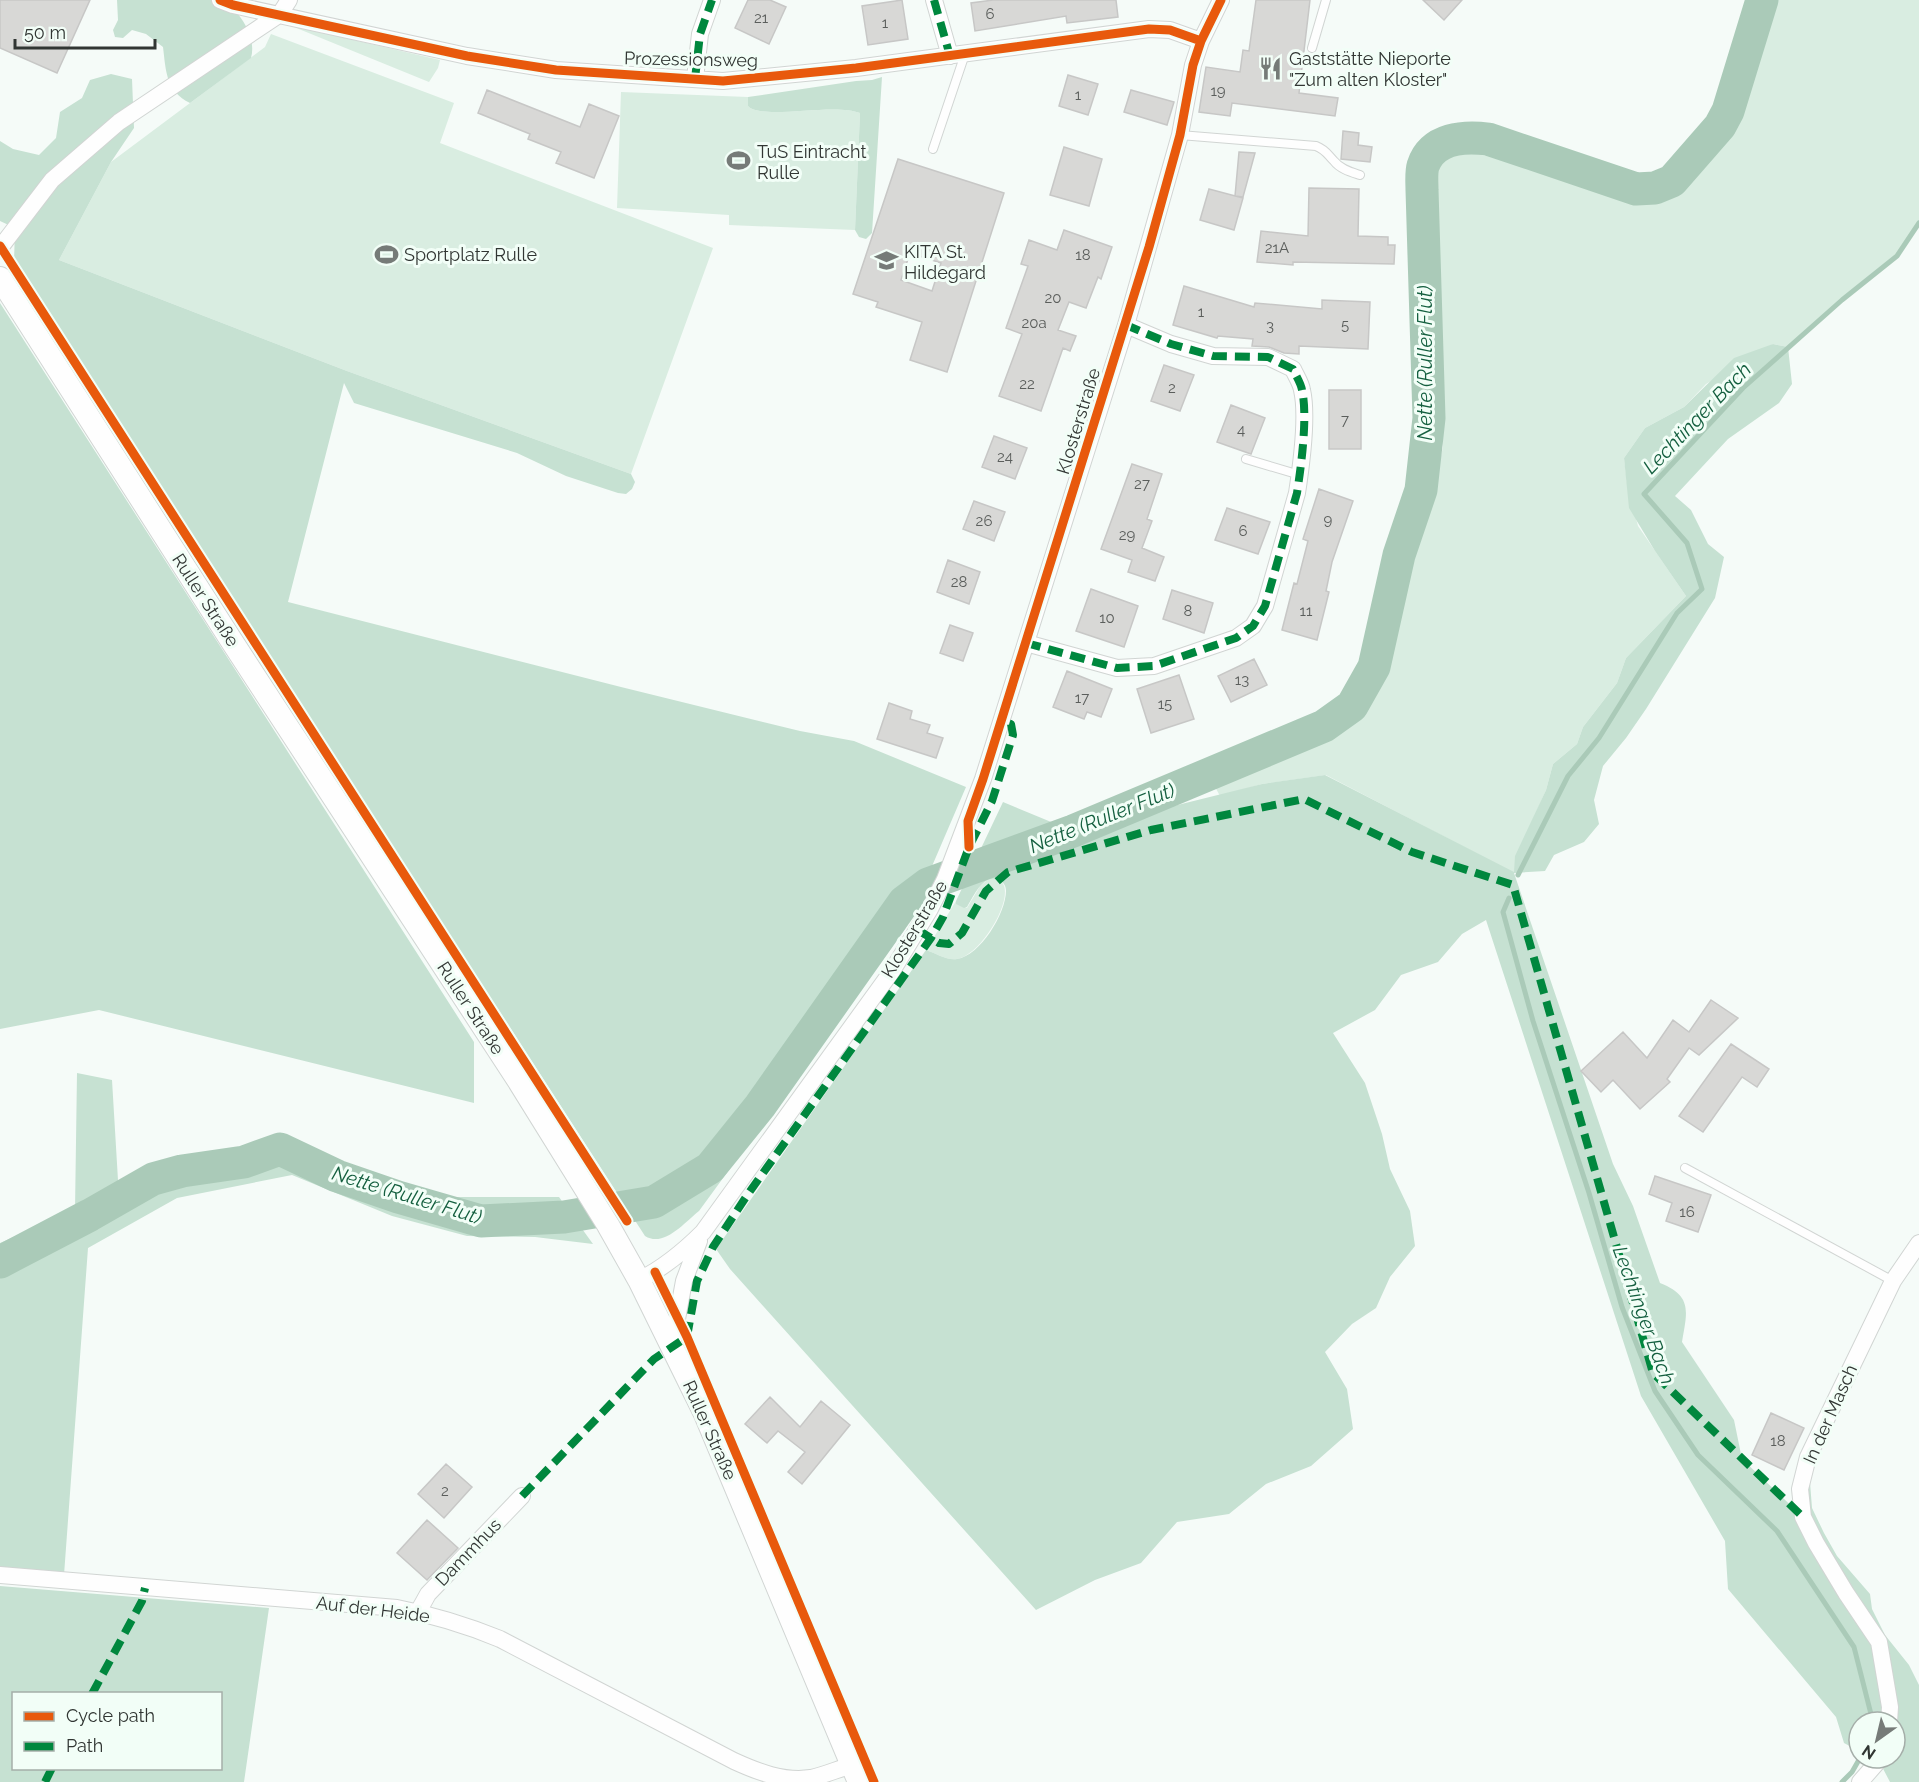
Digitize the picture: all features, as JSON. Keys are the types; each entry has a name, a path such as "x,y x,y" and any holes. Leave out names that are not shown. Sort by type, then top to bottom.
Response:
{"main road":[{"name":"Ruller Straße","path":"0,278 231,640 518,1080 608,1225 639,1280 705,1414 855,1773"}],"street":[{"name":"Prozessionsweg","path":"220,0 233,6 285,7 478,58 556,70 723,81 767,78 957,55 1149,29 1170,30 1201,41"},
{"path":"694,79 700,34 712,0"},
{"path":"934,0 957,55"},
{"name":"Klosterstraße","path":"639,1280 681,1254 703,1232 891,971 930,909 957,849 983,779 1126,325 1180,135 1192,65 1221,0"},
{"path":"0,248 52,180 119,122 285,7"},
{"path":"1026,644 1117,668 1154,666 1236,639 1253,626 1265,606 1298,493 1303,426 1302,390 1293,369 1268,357 1213,356 1171,344 1126,325"},
{"name":"Klosterstraße","path":"672,1346 684,1281 703,1232"},
{"name":"In der Masch","path":"1890,1710 1879,1642 1816,1543 1803,1517 1800,1489 1808,1457 1893,1281 1919,1243"},
{"name":"Dammhus","path":"418,1612 428,1594 522,1496"},
{"name":"Auf der Heide","path":"0,1575 386,1607 418,1612 463,1624 500,1639 761,1773 788,1780 855,1773"},
{"path":"1860,1782 1870,1770"}],"lane":[{"path":"1312,48 1326,0"},
{"path":"933,149 957,55"},
{"path":"1180,135 1316,146 1326,150 1334,162 1344,170 1360,175"},
{"path":"1246,459 1300,476"},
{"path":"1685,1168 1893,1281"}],"green space":[{"path":"117,0 225,0 246,26 252,42 251,58 190,103 176,93 172,87 167,73 163,47 146,34 132,30 123,38 115,37 113,30 118,20"},
{"path":"1762,0 1919,0 1919,223 1897,256 1788,347 1773,344 1706,384 1684,407 1645,428 1624,458 1627,483 1638,526 1686,596 1626,658 1617,683 1583,727 1577,744 1553,764 1546,790 1524,839 1514,873 1326,775 1262,784 1220,796 1208,774 1324,726 1352,706 1374,667 1399,555 1435,481 1443,447 1426,301 1422,190 1423,167 1432,150 1452,139 1471,137 1488,139 1636,189 1655,188 1672,181 1720,126 1734,98 1759,28 1756,16"},
{"path":"289,25 440,60 438,68 429,82"},
{"name":"Sportplatz Rulle","path":"271,34 454,103 440,143 713,248 631,474 347,371 59,260 111,162 265,47"},
{"path":"111,74 132,79 134,128 111,162 59,260 347,371 631,474 635,482 626,494 566,476 517,453 354,403 344,383 288,602 800,731 854,741 966,787 905,929 699,1211 667,1236 652,1239 645,1236 14,262 15,228 0,221 0,141 13,149 39,155 56,138 60,112 82,98 90,80"},
{"path":"882,77 872,233 866,239 859,237 855,230 860,113 834,109 768,112 748,106 748,97"},
{"name":"TuS Eintracht Rulle","path":"621,92 748,97 748,106 768,112 834,109 860,113 855,230 729,225 729,215 617,208"},
{"path":"0,303 474,1042 474,1103 99,1010 0,1029"},
{"path":"1773,344 1788,347 1792,384 1779,403 1728,439 1675,496 1691,510 1708,544 1724,557 1715,598 1646,709 1603,766 1594,800 1599,824 1584,842 1554,855 1545,871 1514,873 1613,1164 1633,1206 1660,1283 1671,1288 1683,1299 1686,1314 1682,1342 1734,1420 1742,1459 1802,1516 1808,1457 1812,1508 1824,1533 1837,1556 1870,1594 1872,1609 1885,1635 1909,1665 1919,1685 1919,1782 1890,1782 1884,1770 1907,1770 1907,1710 1847,1710 1847,1745 1844,1743 1836,1717 1728,1589 1725,1541 1641,1396 1486,920 1462,934 1438,962 1401,975 1375,1010 1333,1033 1365,1083 1382,1134 1390,1169 1410,1211 1415,1246 1390,1277 1376,1308 1352,1324 1325,1352 1347,1389 1353,1429 1311,1466 1266,1484 1229,1514 1177,1522 1141,1563 1095,1580 1036,1610 730,1269 716,1249 926,950 946,958 957,959 974,950 990,932 1005,900 1006,889 1003,883 994,878 984,882 967,907 956,904 956,901 1003,802 1073,831 1262,784 1325,775 1514,872 1515,856 1546,790 1553,764 1577,744 1583,727 1617,683 1626,658 1686,596 1629,508 1624,458 1645,428 1684,407 1734,358"},
{"path":"990,878 1001,881 1005,889 1004,902 990,931 979,944 968,954 957,959 946,958 926,950 956,901 957,904 967,908 980,886"},
{"path":"77,1073 112,1080 119,1197 153,1179 182,1171 244,1162 280,1149 372,1177 423,1197 559,1197 593,1244 535,1237 467,1236 392,1216 292,1175 177,1198 88,1248 64,1575 0,1569 0,1243 75,1210"},
{"path":"0,1586 269,1608 244,1782 0,1782"}],"building":[{"path":"0,0 90,0 57,73 0,48"},
{"path":"748,0 770,0 786,7 769,44 735,28"},
{"path":"902,0 908,39 868,45 862,6"},
{"path":"993,0 1116,0 1118,17 1067,23 1066,16 975,31 971,3"},
{"name":"Gaststätte Nieporte \"Zum alten Kloster\"","path":"1256,0 1310,0 1299,93 1338,98 1335,116 1232,103 1230,116 1199,112 1206,67 1240,72 1243,50 1249,51"},
{"path":"1423,0 1462,0 1444,20"},
{"path":"1068,75 1098,84 1088,115 1059,106"},
{"path":"487,90 580,127 589,104 619,116 594,178 556,163 561,152 528,139 530,134 478,113"},
{"path":"1131,90 1174,102 1167,125 1124,112"},
{"path":"1343,131 1359,133 1358,145 1372,147 1370,162 1341,159"},
{"path":"1064,147 1102,159 1089,206 1050,195"},
{"path":"1239,152 1255,153 1243,197 1235,196"},
{"name":"KITA St. Hildegard","path":"898,159 1004,193 947,372 910,360 922,322 876,307 878,302 853,294","holes":["910,253 941,263 932,291 901,280"]},
{"path":"1309,188 1359,189 1358,236 1388,237 1388,245 1395,245 1394,264 1293,262 1293,265 1257,262 1261,231 1308,236"},
{"path":"1209,189 1243,198 1234,230 1200,220"},
{"path":"1064,230 1112,247 1101,279 1098,277 1086,308 1069,302 1058,330 1076,336 1070,351 1063,348 1041,411 999,396 1022,334 1006,328 1028,266 1021,264 1029,240 1057,250"},
{"path":"1184,286 1254,307 1255,303 1322,309 1322,300 1370,302 1368,349 1299,346 1299,354 1284,353 1269,347 1252,346 1253,339 1218,336 1217,338 1173,325"},
{"path":"1164,365 1194,375 1180,411 1151,401"},
{"path":"1329,390 1361,390 1361,449 1329,449"},
{"path":"1231,405 1265,418 1251,454 1217,442"},
{"path":"994,436 1027,448 1015,479 982,467"},
{"path":"1132,464 1162,474 1147,519 1152,521 1142,548 1164,557 1155,581 1128,572 1132,560 1101,549"},
{"path":"1319,489 1353,501 1332,562 1326,591 1329,592 1317,640 1282,630 1294,583 1297,584 1308,541 1303,539"},
{"path":"974,501 1005,512 994,541 963,529"},
{"path":"1227,508 1270,522 1258,554 1215,540"},
{"path":"948,560 980,572 969,604 937,592"},
{"path":"1091,589 1138,606 1124,647 1076,631"},
{"path":"1172,590 1213,603 1204,633 1163,619"},
{"path":"950,625 973,633 963,661 940,653"},
{"path":"1254,659 1267,685 1231,702 1218,676"},
{"path":"1067,671 1112,689 1101,717 1087,712 1084,719 1053,707"},
{"path":"1179,675 1194,719 1151,733 1137,689"},
{"path":"889,703 912,711 910,719 930,725 927,733 943,738 936,758 877,739"},
{"path":"1711,1000 1738,1018 1699,1055 1689,1048 1667,1079 1670,1082 1640,1109 1613,1080 1601,1092 1581,1071 1623,1032 1647,1058 1673,1020 1689,1032"},
{"path":"1731,1044 1769,1069 1757,1087 1742,1077 1703,1132 1679,1116"},
{"path":"1655,1176 1711,1195 1698,1232 1666,1221 1672,1203 1649,1194"},
{"path":"770,1397 800,1427 821,1401 850,1425 802,1484 788,1472 805,1452 778,1431 767,1443 745,1424"},
{"path":"1771,1413 1804,1428 1784,1470 1752,1455"},
{"path":"446,1464 472,1487 444,1518 418,1494"},
{"path":"427,1520 458,1548 427,1580 397,1553"}],"waterway":[{"name":"Nette (Ruller Flut)","path":"0,1262 153,1179 182,1171 244,1162 280,1149 337,1176 398,1197 481,1221 564,1217 654,1202 710,1168 760,1106 904,902 928,884 1073,831 1324,726 1352,706 1374,667 1399,555 1421,490 1429,418 1422,178 1423,166 1427,157 1441,144 1450,141 1469,138 1488,139 1636,189 1655,188 1672,181 1720,126 1728,111 1762,0"},
{"name":"Lechtinger Bach","path":"1518,875 1568,776 1599,738 1677,613 1702,589 1687,543 1644,494 1743,388 1842,300 1897,256 1919,223"},
{"name":"Lechtinger Bach","path":"1509,898 1503,912 1533,1021 1589,1193 1622,1307 1655,1391 1698,1455 1777,1531 1854,1647 1870,1710"},
{"name":"Lechtinger Bach","path":"1842,1782 1853,1770"}],"marked path":[{"path":"695,79 700,34 712,0"},
{"path":"934,0 950,56"},
{"path":"1026,643 1117,668 1154,666 1236,638 1253,626 1265,606 1299,482 1304,401 1293,369 1268,357 1213,356 1171,344 1126,325"},
{"path":"522,1496 654,1359 687,1337 697,1281 713,1247 748,1194 931,938 943,917 969,847 992,801 1013,735 1011,724 1001,721"},
{"path":"918,930 939,943 949,944 962,933 986,891 1008,872 1151,830 1304,799 1412,852 1513,885 1653,1373 1803,1517"},
{"path":"93,1692 142,1601 145,1588"},
{"path":"45,1782 51,1770"}],"cycle path":[{"path":"220,0 233,5 467,56 556,70 723,81 856,68 1149,29 1170,30 1201,41"},
{"path":"969,847 968,821 1149,247 1180,135 1193,65 1201,41 1221,0"},
{"path":"0,246 627,1221"},
{"path":"655,1272 687,1337 874,1782"}],"place":[{"name":"Gaststätte Nieporte \"Zum alten Kloster\"","path":"1271,68"},
{"name":"TuS Eintracht Rulle","path":"739,161"},
{"name":"Sportplatz Rulle","path":"386,254"},
{"name":"KITA St. Hildegard","path":"886,261"}]}
